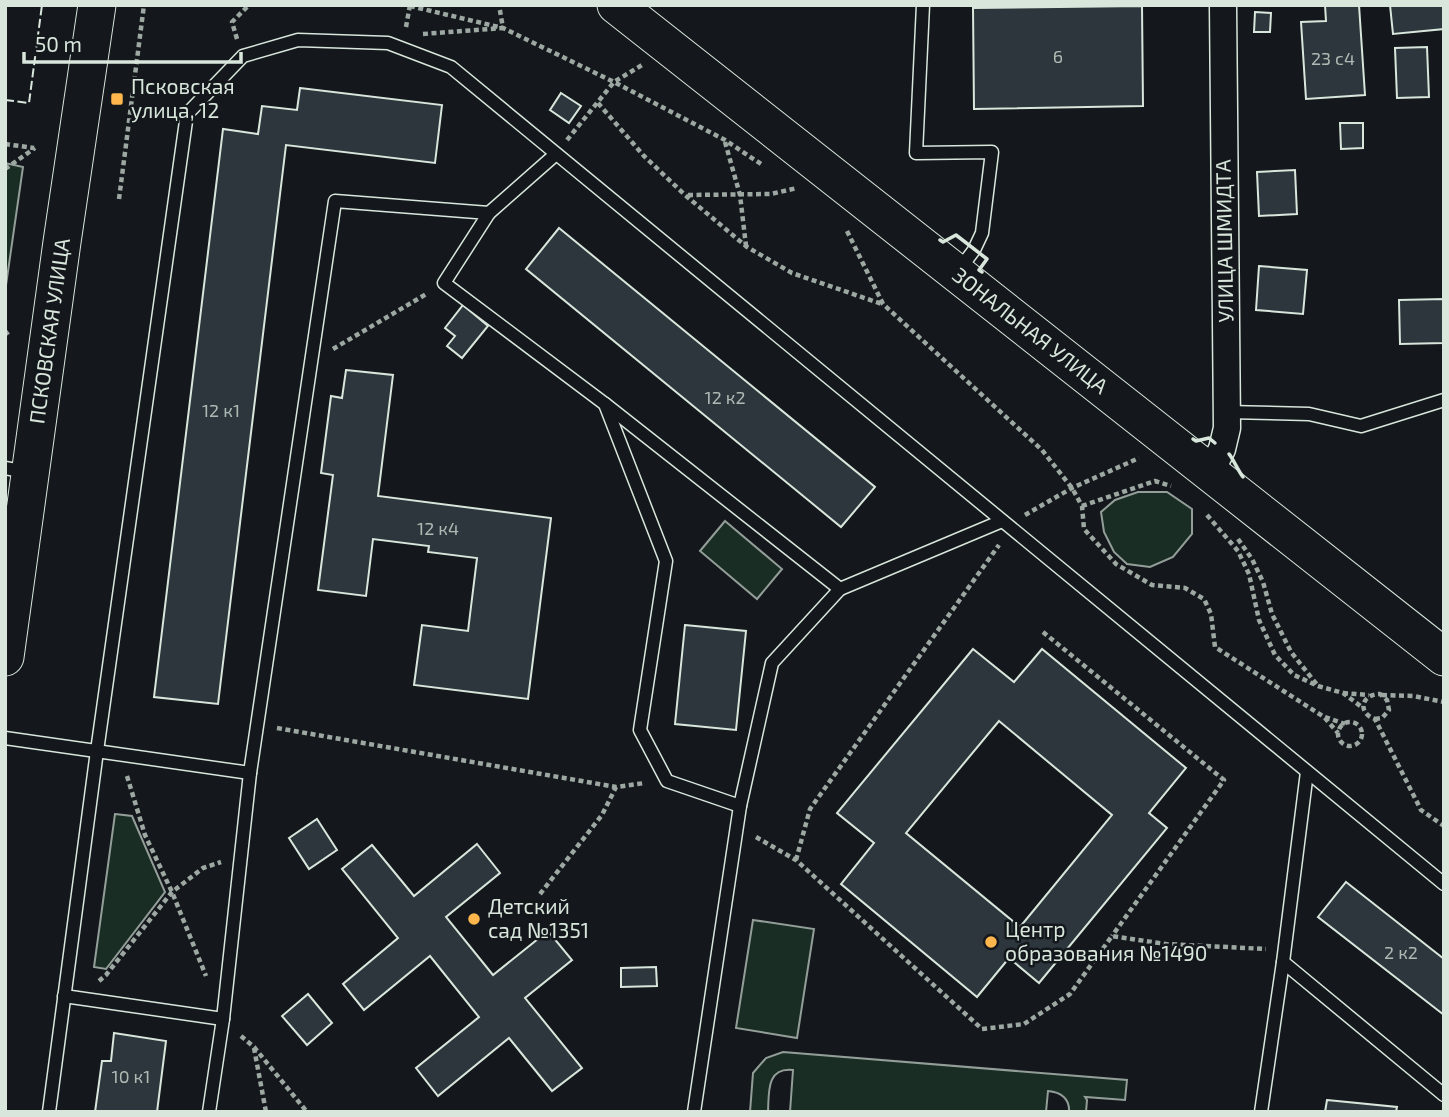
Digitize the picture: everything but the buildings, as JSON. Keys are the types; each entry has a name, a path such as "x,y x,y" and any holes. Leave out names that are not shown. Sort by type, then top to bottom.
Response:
{"street":[{"name":"ПСКОВСКАЯ УЛИЦА","path":"5,657 18,470 97,5"},
{"name":"ЗОНАЛЬНАЯ УЛИЦА","path":"616,5 1444,657"},
{"name":"УЛИЦА ШМИДТА","path":"1210,473 1222,449 1227,428 1223,5"}],"lane":[{"path":"923,5 916,153 992,152 982,233 974,250 957,273"},
{"path":"49,1112 187,114 243,56 298,40 388,43 451,67 1444,884"},
{"path":"556,154 489,213 444,283 605,404 840,589"},
{"path":"209,1112 223,1019 250,773 335,201 489,213"},
{"path":"1227,412 1309,414 1361,426 1444,400"},
{"path":"605,404 666,561 640,730 667,781 740,806"},
{"path":"694,1112 740,806 772,663 840,589 1006,524"},
{"path":"5,738 250,773"},
{"path":"1261,1112 1307,772"},
{"path":"1284,956 1444,1095"},
{"path":"64,996 223,1019"}],"path":[{"path":"120,199 144,5"},
{"path":"243,56 232,22 249,5"},
{"path":"404,35 410,5 503,28 614,82 725,141 768,169"},
{"path":"499,5 503,28"},
{"path":"417,34 503,28"},
{"path":"556,154 614,82 645,63"},
{"path":"598,103 644,156 747,247 792,273 883,304"},
{"path":"725,141 740,195 747,247"},
{"path":"5,144 35,148 5,169"},
{"path":"685,195 771,194 798,187 788,181"},
{"path":"844,227 883,304 1042,450 1072,488 1082,506 1084,529 1116,564 1152,585 1185,588 1204,599 1211,614 1215,647 1324,717 1345,724 1354,723 1360,727 1362,736 1356,746 1346,746 1339,740 1338,733 1345,724"},
{"path":"310,363 444,283"},
{"path":"796,860 810,809 1006,524 1072,488 1147,454"},
{"path":"1082,506 1155,481 1177,489"},
{"path":"1222,523 1204,510 1238,551 1249,574 1259,620 1275,655 1294,675 1343,693 1413,696 1444,702"},
{"path":"1232,530 1252,559 1263,582 1272,614 1291,652 1318,686"},
{"path":"737,826 796,860 982,1029 1024,1024 1070,994 1224,779 1043,632"},
{"path":"1343,693 1375,719 1382,718 1389,710 1387,700 1382,695"},
{"path":"1363,708 1370,695"},
{"path":"1324,717 1338,733"},
{"path":"1375,719 1421,810 1444,826"},
{"path":"257,724 616,787 667,781"},
{"path":"121,755 145,835 172,892 223,1019 254,1047 307,1112"},
{"path":"540,894 602,815 616,787"},
{"path":"81,998 106,975 172,892 203,869 241,853"},
{"path":"1112,936 1284,956"},
{"path":"254,1047 266,1112"}],"green space":[{"path":"5,163 23,167 5,292"},
{"path":"1138,492 1167,492 1192,509 1192,534 1173,557 1150,567 1127,564 1114,552 1104,532 1101,512 1115,500"},
{"path":"725,521 782,569 757,599 700,551"},
{"path":"115,814 132,816 165,892 106,969 94,967"},
{"path":"753,920 814,929 797,1038 736,1028"},
{"path":"783,1052 1127,1080 1125,1100 1085,1097 1086,1112 1069,1112 1064,1097 1048,1091 1046,1112 790,1112 793,1070 784,1070 773,1077 768,1112 750,1112 753,1073 766,1058"}],"fence":[{"path":"5,100 29,103 42,5"}],"wall":[{"path":"940,240 943,242 956,235 987,259 979,270 982,272"},
{"path":"1193,439 1196,441 1209,438 1215,443"},
{"path":"1229,454 1243,477"}],"place":[{"name":"Псковская улица, 12","path":"117,99"},
{"name":"Детский сад №1351","path":"474,919"},
{"name":"Центр образования №1490","path":"991,942"}]}
